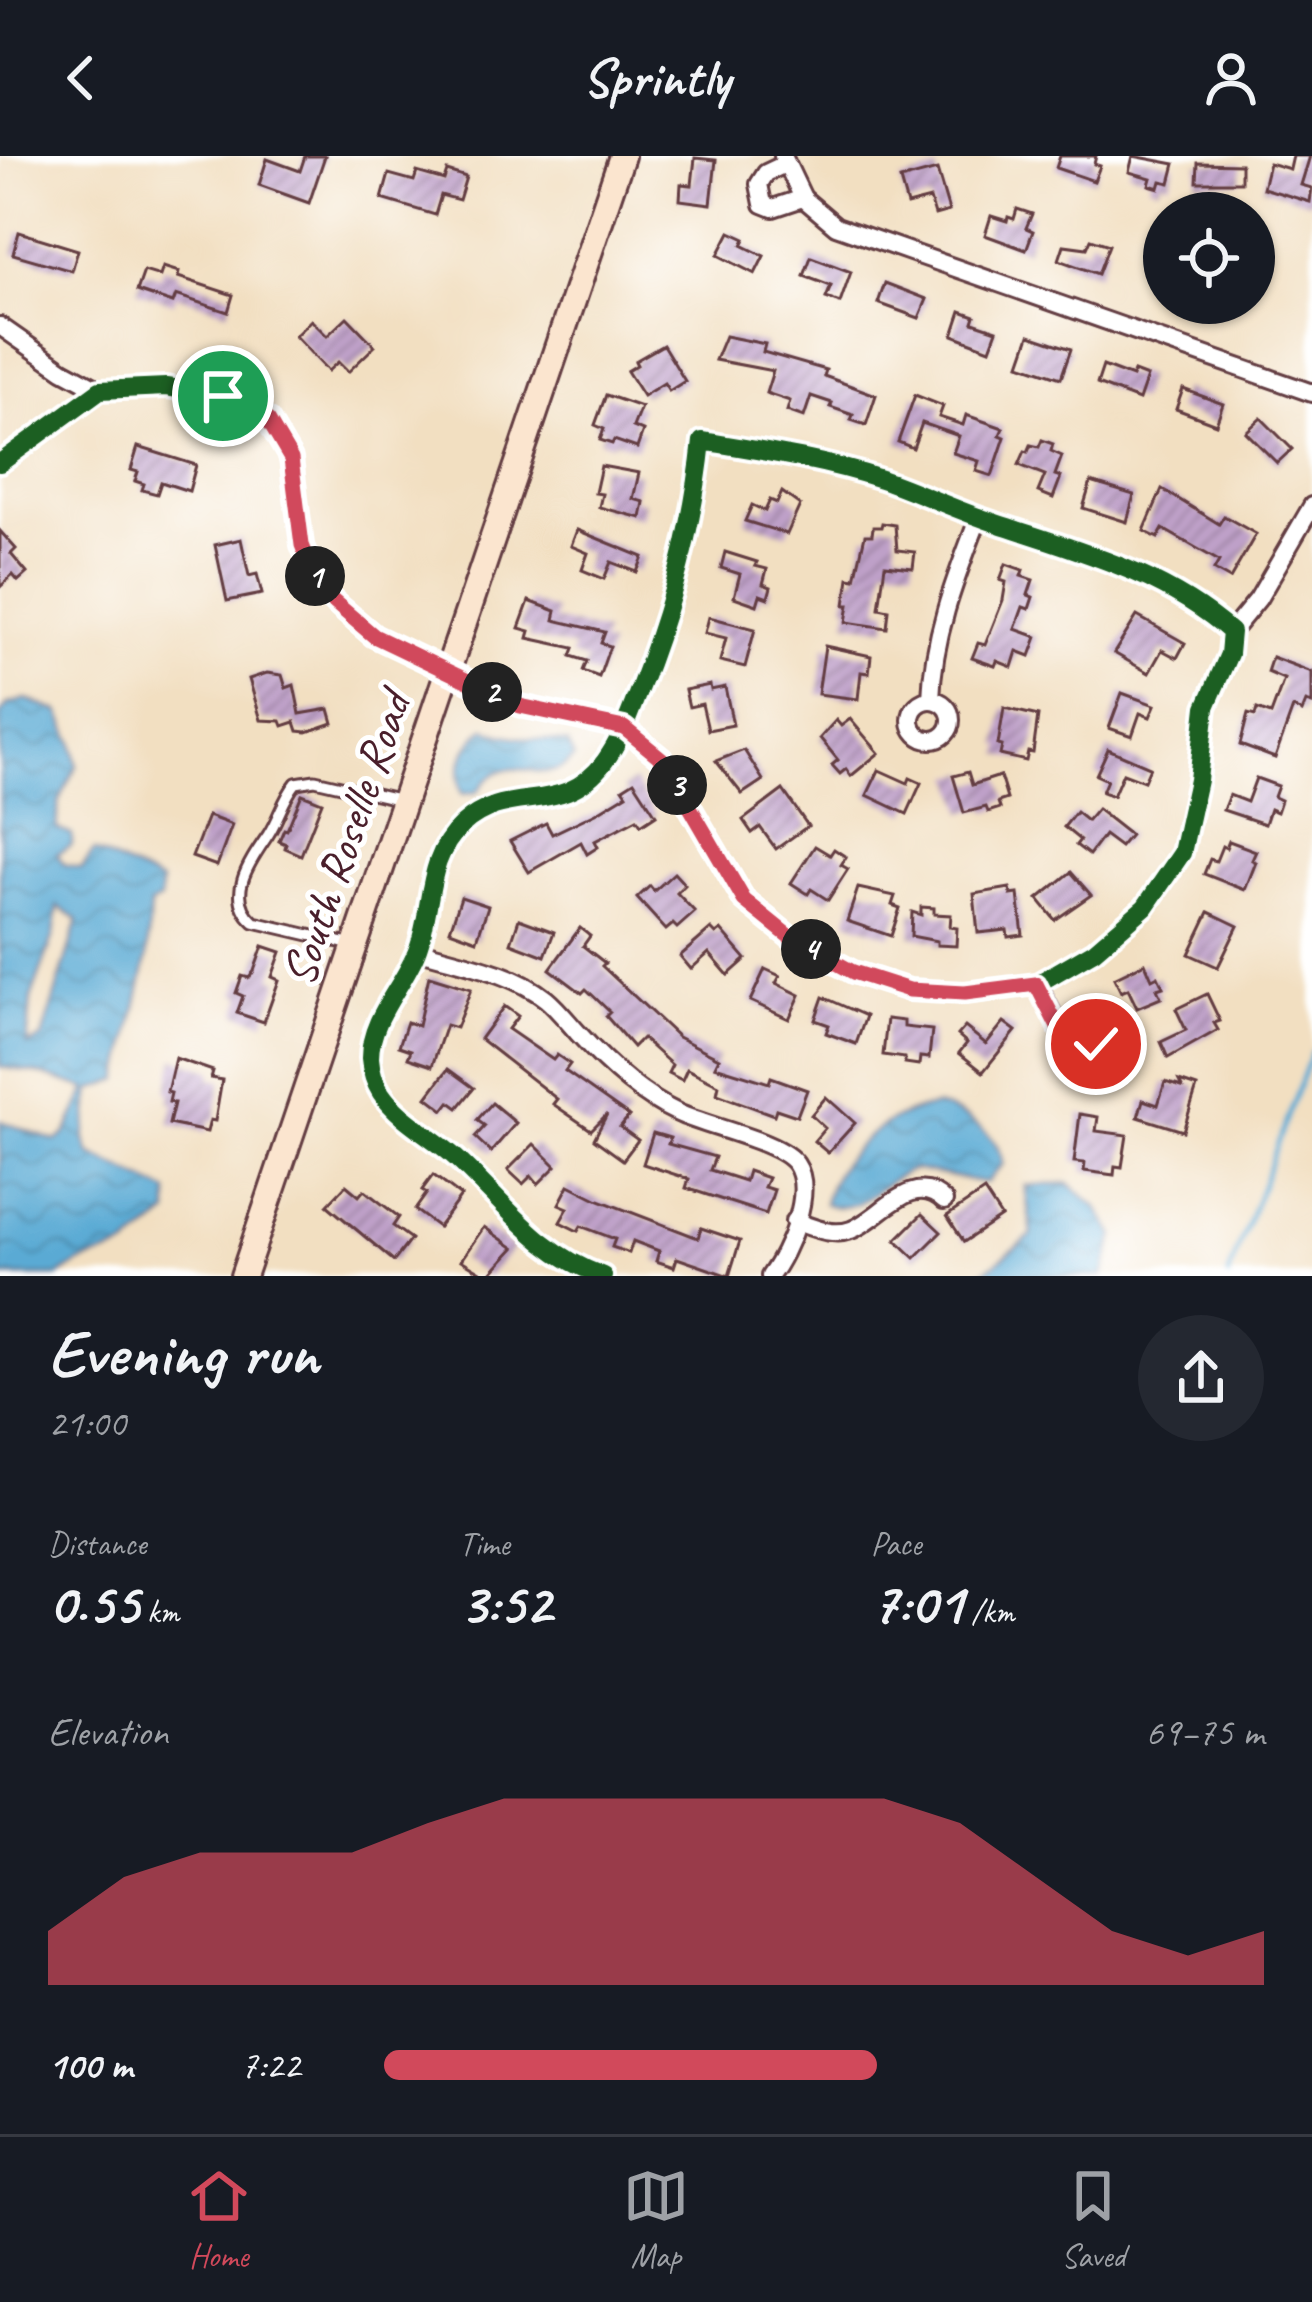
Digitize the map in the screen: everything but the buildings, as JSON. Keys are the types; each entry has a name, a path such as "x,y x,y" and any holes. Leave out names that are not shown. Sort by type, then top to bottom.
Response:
{"main road":[{"name":"South Roselle Road","path":"243,1276 622,156"}],"street":[{"path":"799,192 773,208 763,204 759,184 784,160 799,192 836,226 1312,393"},
{"path":"0,326 100,390 166,387 223,396 268,420 291,459 302,545 320,590 374,636 520,706 624,728 662,759 744,900 791,938 853,972 909,990 965,993 1036,984 1094,951 1145,907 1182,853 1198,780 1206,707 1229,654 1231,632 1258,599 1310,513"},
{"path":"0,463 100,390"},
{"path":"603,1276 568,1262 531,1234 454,1155 395,1110 372,1076 373,1039 417,950 430,880 446,844 461,826 500,802 572,792 603,764 624,728 676,592 695,512 702,441 879,478 1136,570 1200,605 1231,632"},
{"path":"931,699 932,658 948,598 979,517"},
{"path":"417,950 521,984 544,997 602,1058 654,1100 699,1123 787,1154 802,1176 803,1191 770,1276"},
{"path":"1036,984 1060,1031 1091,1049"},
{"path":"794,1221 839,1233 918,1191 931,1191 944,1201"}],"lane":[{"path":"353,945 254,922 246,915 244,873 296,784 315,780 402,800"}],"water":[{"path":"26,699 60,712 73,742 77,766 59,802 57,829 72,835 72,845 57,854 64,864 81,869 94,851 161,882 160,900 150,905 147,958 120,1080 91,1090 85,1140 90,1154 169,1192 169,1214 126,1248 79,1263 59,1276 0,1276 0,1121 56,1141 66,1133 87,1089 0,1067 0,715 8,704","holes":["58,906 78,920 42,1038 27,1045 31,999 54,935"]},
{"path":"486,728 568,744 574,758 550,772 503,770 477,792 462,794 463,758"},
{"path":"935,1106 968,1119 995,1143 1003,1164 986,1183 913,1169 859,1202 837,1207 824,1203 840,1168 865,1139 898,1118"},
{"path":"1068,1183 1097,1207 1115,1236 1103,1276 978,1276 1032,1235 1025,1186"}],"waterway":[{"path":"1228,1276 1312,1051"}],"cycle path":[{"path":"0,463 100,390 166,387 223,396 268,420 291,459 302,545 320,590 374,636 521,706 624,728 662,759 744,900 791,938 853,972 909,990 965,993 1037,984 1094,951 1145,907 1182,853 1198,780 1206,707 1229,654 1231,632 1145,577 894,484 815,461 702,441 687,536 671,597 651,657 629,715 625,725 621,734 605,761 571,790 480,812 450,839 436,869 417,951 371,1043 375,1081 397,1111 456,1158 541,1241 603,1276"}],"route":[{"path":"223,396 268,420 291,459 302,545 320,590 374,636 520,706 624,728 662,759 744,900 791,938 853,972 909,990 965,993 1036,984 1060,1031 1091,1049 1096,1044"}]}
